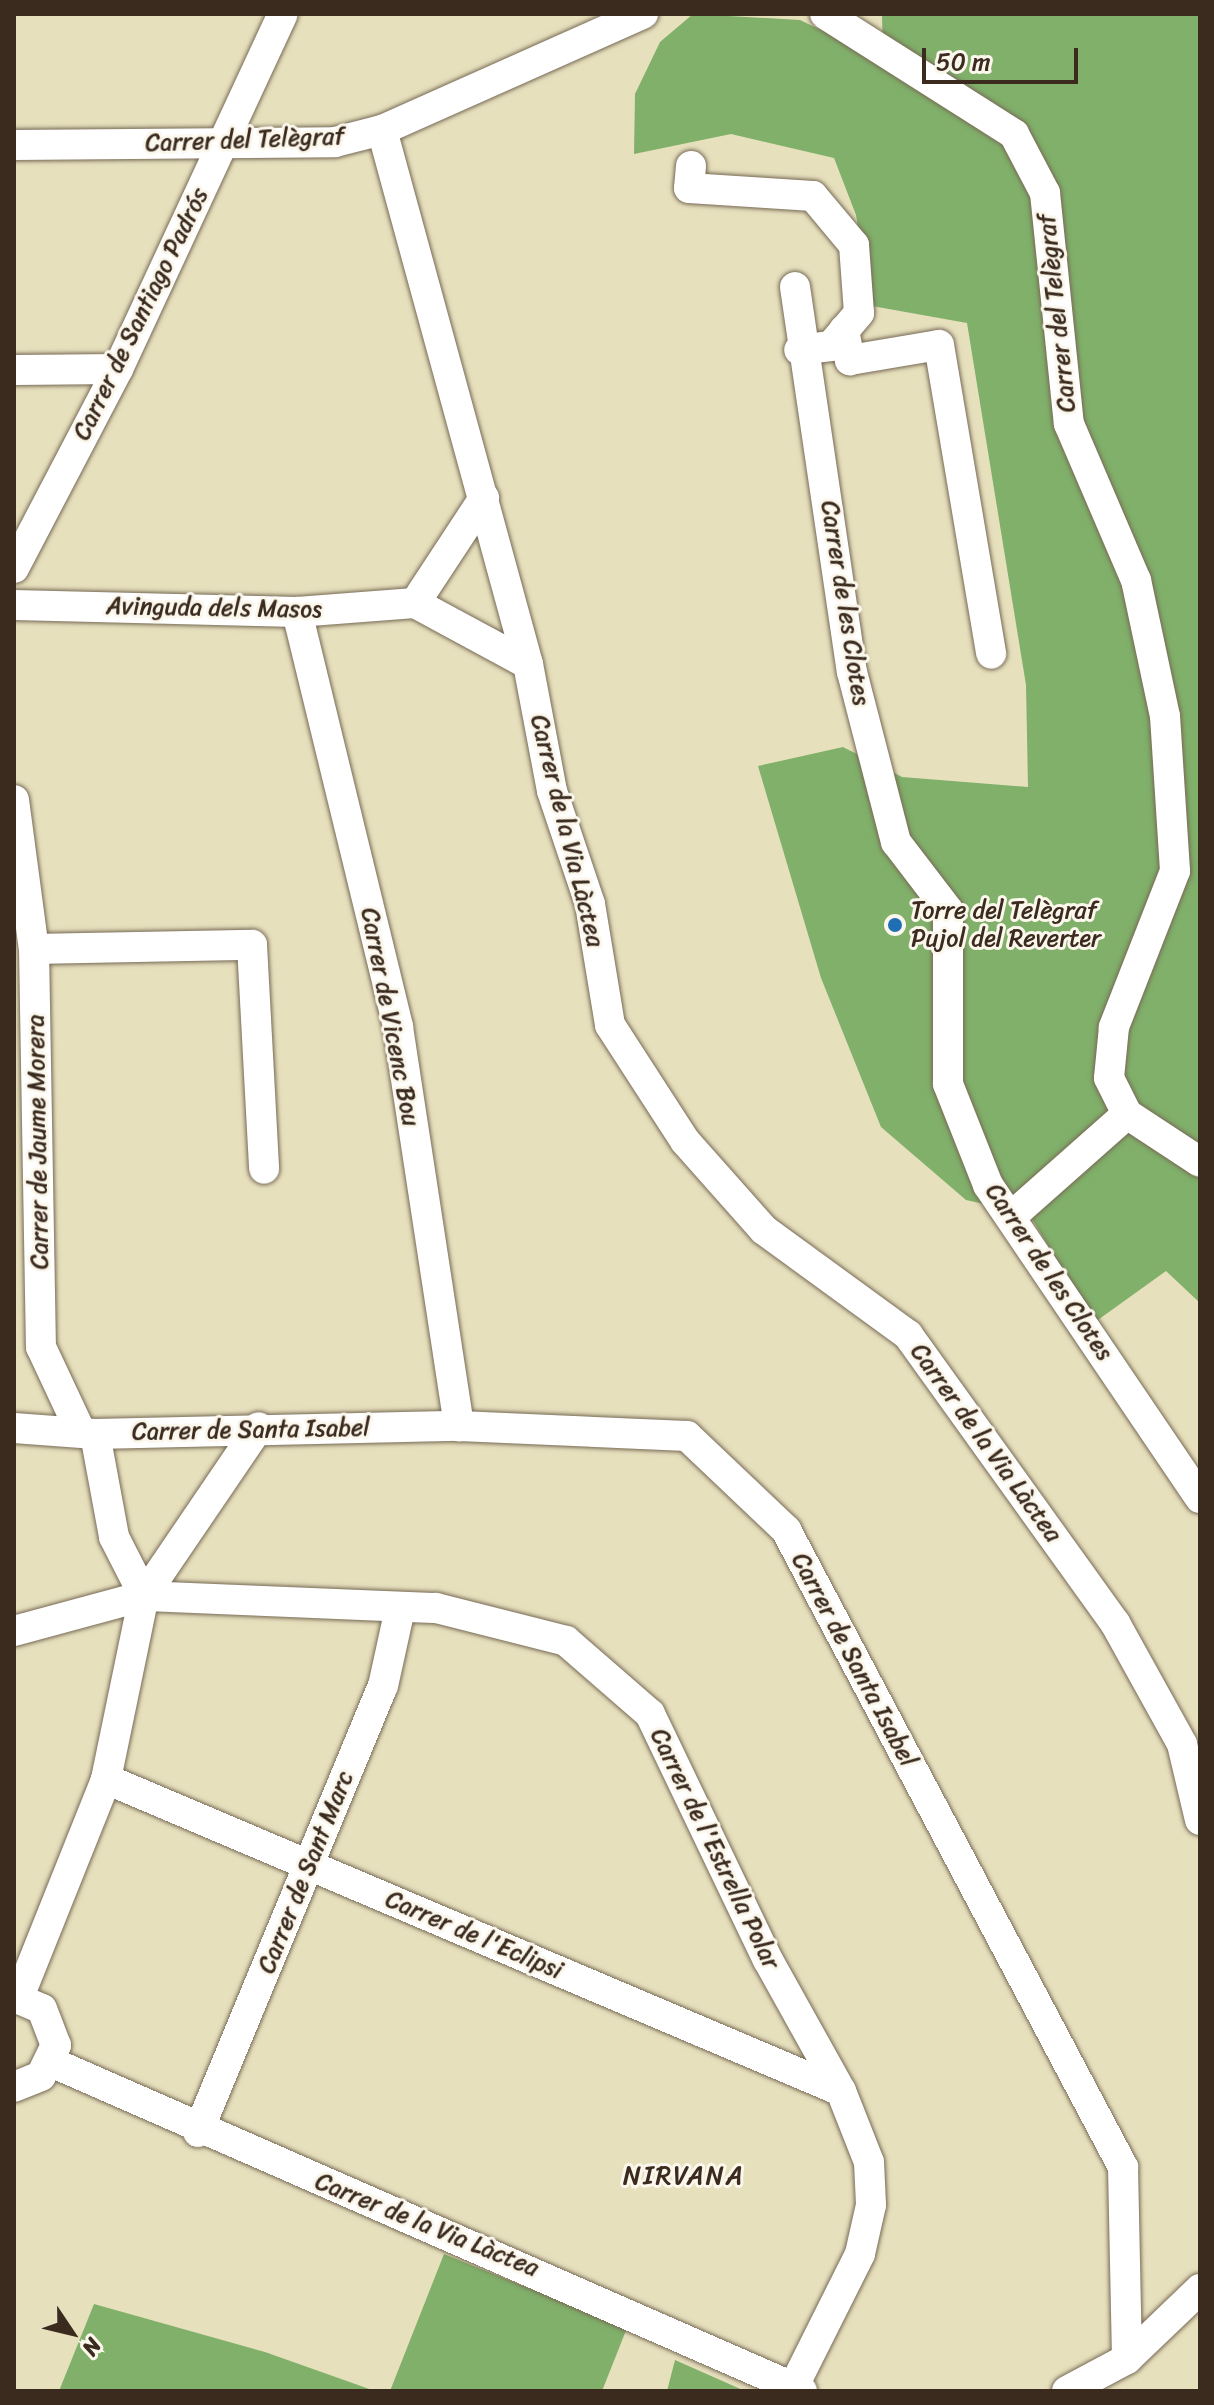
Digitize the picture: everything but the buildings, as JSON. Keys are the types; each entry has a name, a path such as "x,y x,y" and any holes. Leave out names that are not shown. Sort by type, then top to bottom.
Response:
{"street":[{"name":"Carrer de Santiago Padrós","path":"14,568 118,369 283,14"},
{"name":"Carrer del Telègraf","path":"14,145 335,142 382,130 643,14"},
{"name":"Carrer del Telègraf","path":"825,14 1014,134 1045,193 1069,424 1136,580 1165,716 1175,871 1114,1027 1109,1078 1127,1114"},
{"name":"Carrer de la Via Làctea","path":"382,130 528,664 552,791 590,904 610,1025 685,1141 764,1230 908,1335 1115,1623 1191,1739 1200,1820"},
{"path":"691,166 689,188 813,196 832,212 854,245 859,313 831,346 799,350"},
{"name":"Carrer de les Clotes","path":"795,287 799,350 836,531 852,672 896,842 948,910 948,1084 988,1185 1013,1215 1200,1498"},
{"path":"844,330 850,360 939,345 991,654"},
{"path":"14,370 118,369"},
{"path":"484,498 415,603 528,664"},
{"name":"Avinguda dels Masos","path":"14,605 297,612 415,603"},
{"name":"Carrer de Vicenc Bou","path":"297,612 398,1027 459,1426"},
{"name":"Carrer de Jaume Morera","path":"14,800 34,949 26,1170 41,1347 87,1431 114,1537 144,1596"},
{"path":"34,949 252,945 264,1169"},
{"path":"1013,1215 1127,1114 1200,1162"},
{"name":"Carrer de Santa Isabel","path":"14,1428 87,1431 459,1426 687,1436 786,1530 1123,2167 1127,2359"},
{"path":"14,2087 34,2080 51,2062 52,2024 16,1997 106,1779 144,1596 259,1427"},
{"name":"Carrer de l'Estrella Polar","path":"14,1631 144,1596 400,1609 436,1608 566,1641 650,1714 768,1960 841,2091 869,2162 871,2205 860,2254 798,2390"},
{"name":"Carrer de Sant Marc","path":"198,2132 383,1686 400,1609"},
{"name":"Carrer de l'Eclipsi","path":"106,1779 841,2091"},
{"name":"Carrer de la Via Làctea","path":"51,2062 198,2132 559,2279 798,2390"},
{"path":"1067,2391 1127,2359 1200,2289"}],"green space":[{"path":"693,14 800,20 883,60 882,14 1200,14 1200,1303 1166,1271 1095,1322 1029,1214 966,1200 881,1127 821,978 758,766 843,747 902,777 1028,787 1026,685 967,323 872,306 856,215 834,158 731,134 634,154 635,94 660,42"},
{"path":"444,2254 627,2328 602,2391 390,2391"},
{"path":"94,2304 265,2352 375,2391 59,2391"},
{"path":"675,2360 745,2391 667,2391"}],"place":[{"name":"Torre del Telègraf Pujol del Reverter","path":"895,925"}],"district":[{"name":"NIRVANA","path":"684,2176"}]}
